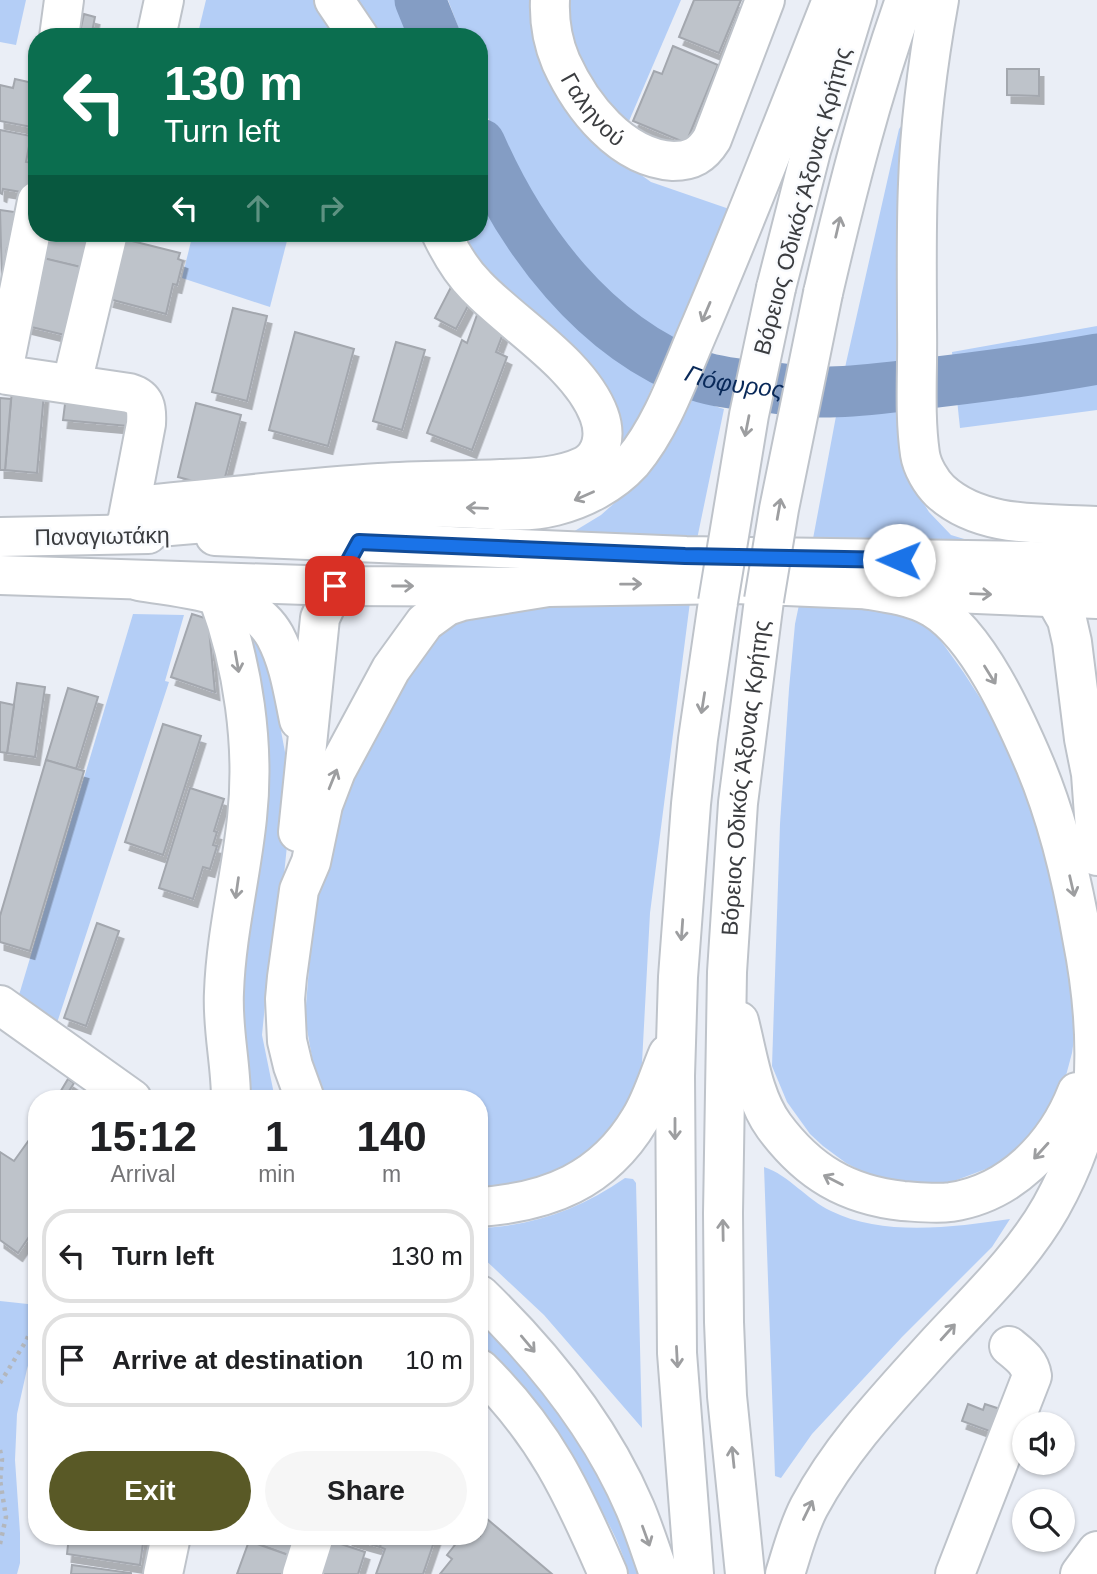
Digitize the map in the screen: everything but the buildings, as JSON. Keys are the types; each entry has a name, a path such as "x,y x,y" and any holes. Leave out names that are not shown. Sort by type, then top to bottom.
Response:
{"main road":[{"path":"60,28 64,0"},
{"path":"158,28 164,0"},
{"path":"334,0 353,28"},
{"name":"Γαληνού","path":"550,0 550,28 562,63 578,92 602,123 628,144 644,154 666,160 695,158 705,150 712,139 765,0"},
{"path":"124,524 382,510 545,508 573,501 601,487 630,463 662,413 734,249 832,0"},
{"name":"Βόρειος Οδικός Άξονας Κρήτης","path":"694,1574 677,1353 674,1152 678,976 693,791 736,485 776,288 811,151 857,0"},
{"name":"Βόρειος Οδικός Άξονας Κρήτης","path":"745,1574 727,1396 724,1322 727,972 737,803 764,600 822,293 858,146 905,0"},
{"path":"939,0 926,81 918,172 920,456 938,489 951,500 978,514 997,519 1097,526"},
{"path":"29,242 3,371 7,375 129,393 140,397 144,402 146,424 124,524"},
{"path":"72,383 106,242"},
{"path":"124,524 378,483 540,477 579,468 596,457 603,432 593,402 539,341 476,286 446,242"},
{"name":"Παναγιωτάκη","path":"0,537 124,524 205,536 685,556 1097,562"},
{"path":"301,1090 287,1041 285,1015 299,890 297,854 320,618 359,542"},
{"path":"997,561 1027,576 1054,597 1070,629 1091,774 1097,856"},
{"name":"Παναγιωτάκη","path":"0,575 139,580"},
{"path":"139,580 335,586 736,584 1097,599"},
{"path":"139,580 218,597 248,608 265,622 274,635 290,674 306,751"},
{"path":"299,890 311,862 323,805 336,771 412,635 436,612 462,601 548,587"},
{"path":"785,1574 808,1509 859,1432 1014,1260 1049,1209 1073,1162 1089,1113 1095,1068 1096,1034 1087,962 1063,847 1040,779 1009,707 981,660 954,626 936,610 912,600 858,588"},
{"path":"218,597 237,663 245,715 249,770 247,818 223,995 230,1090"},
{"path":"1091,774 1097,718"},
{"path":"727,972 760,1101 775,1127 816,1171 837,1184 886,1199 924,1203 951,1202 977,1195 1012,1178 1046,1146 1064,1120 1096,1034"},
{"path":"0,1005 119,1090"},
{"path":"488,1206 534,1200 568,1188 595,1171 622,1143 640,1118 676,1036"},
{"path":"488,1303 516,1330 560,1382 598,1436 635,1507 659,1574"},
{"path":"955,1574 1032,1376 1031,1368 1023,1357 1009,1346"},
{"path":"488,1378 531,1426 566,1483 608,1574"},
{"path":"163,1574 169,1545"},
{"path":"302,1574 311,1545"},
{"path":"1080,1574 1097,1551"}],"path":[{"path":"0,1383 28,1336"},
{"path":"0,1450 0,1482 6,1517 0,1544"}],"shaded area":[{"path":"0,0 26,0 16,45 0,42"},
{"path":"206,0 318,0 340,28 199,28"},
{"path":"349,0 407,0 420,28 369,28"},
{"path":"448,0 539,0 599,145 651,182 735,211 673,346 622,314 552,242 515,186 488,117 488,28 459,28"},
{"path":"564,0 681,0 629,121 608,111 589,92 562,7"},
{"path":"902,125 911,483 929,512 951,535 984,545 812,544 846,363"},
{"path":"488,195 495,212 539,274 612,348 655,380 627,447 617,439 471,259 462,242 488,242"},
{"path":"191,242 287,242 270,307 182,278"},
{"path":"1097,326 1097,410 960,428 952,352"},
{"path":"689,398 724,409 696,544 573,532 601,515 638,482"},
{"path":"800,600 894,607 931,627 993,718 1016,763 1058,880 1077,1018 1064,1083 1035,1134 1002,1163 954,1181 932,1185 909,1184 871,1176 846,1163 810,1134 787,1102 772,1066 780,824 789,689"},
{"path":"690,602 650,913 642,1063 637,1090 600,1143 555,1178 488,1188 488,1090 324,1090 313,1063 305,1018 318,894 337,806 409,663 456,619 515,607"},
{"path":"133,614 184,615 165,681 169,682 56,1026 19,995"},
{"path":"244,628 255,634 269,667 288,768 289,826 262,1035 273,1090 243,1090 241,941 269,791"},
{"path":"764,1167 782,1176 831,1211 873,1224 919,1228 1010,1219 992,1247 902,1337 812,1434 781,1478 775,1476"},
{"path":"625,1178 633,1179 636,1183 642,1428 544,1315 488,1262 488,1228 519,1224 556,1214"},
{"path":"0,1301 28,1304 28,1366 17,1414 15,1460 20,1563 17,1574 0,1574"},
{"path":"488,1323 524,1361 596,1460 645,1574 629,1574 612,1530 573,1465 541,1418 488,1355"}],"waterway":[{"name":"Γιόφυρος","path":"420,0 431,28"},
{"name":"Γιόφυρος","path":"488,161 517,215 540,249 594,311 659,358 696,375 795,391 841,392 982,377 1097,359"}],"route":[{"path":"335,586 359,542 685,556 899,560"}]}
